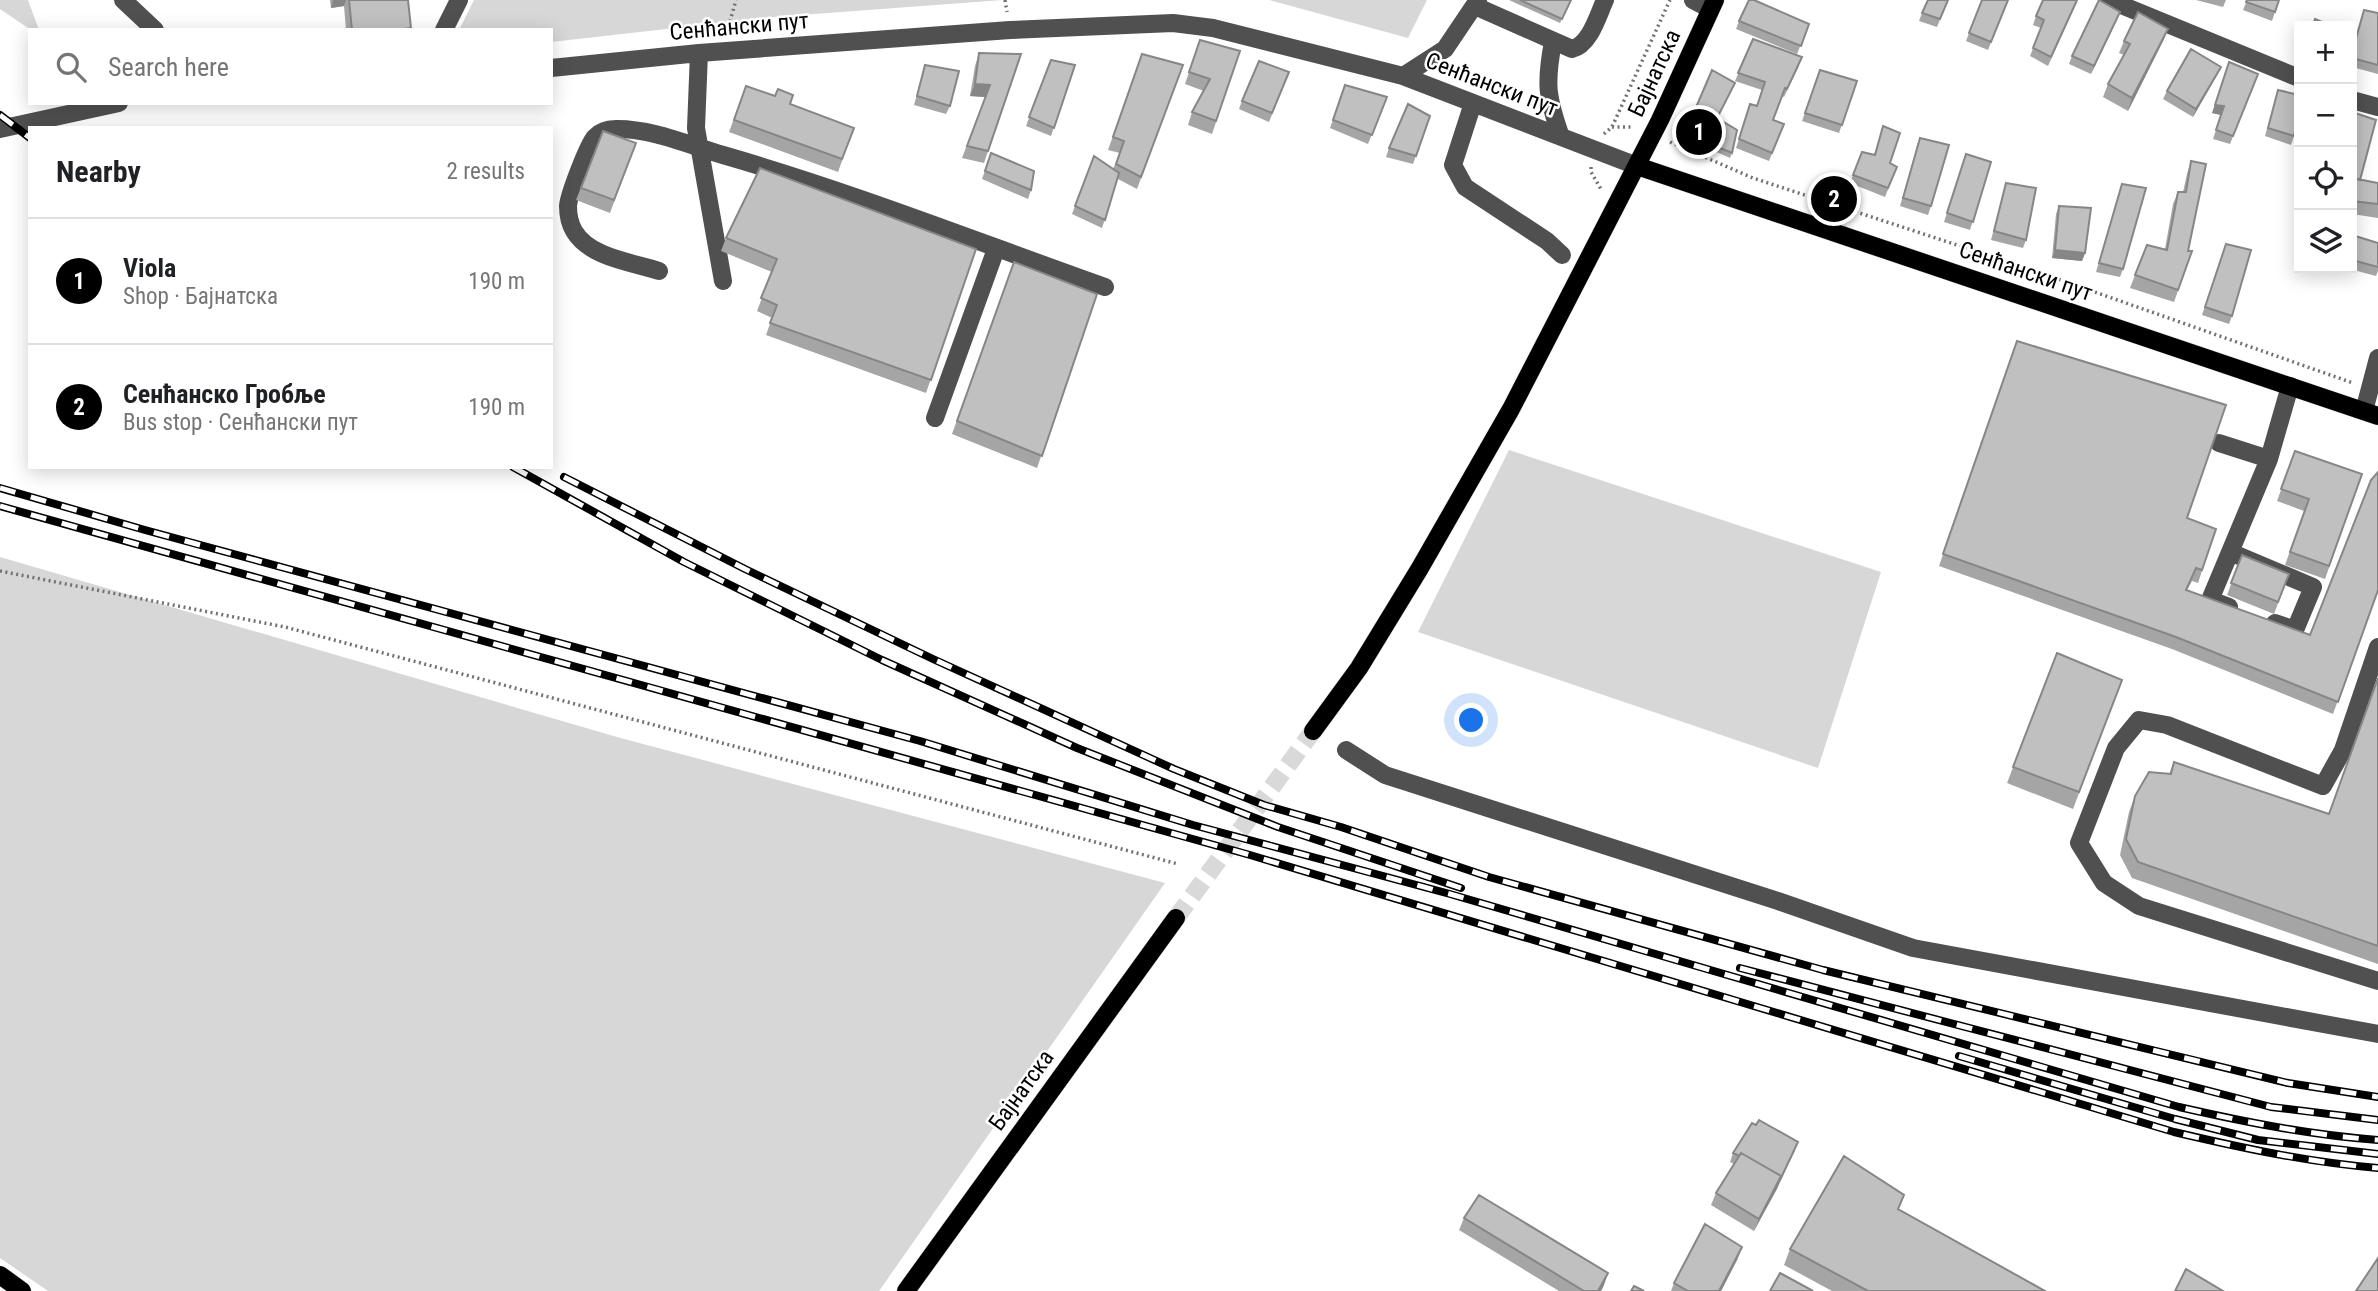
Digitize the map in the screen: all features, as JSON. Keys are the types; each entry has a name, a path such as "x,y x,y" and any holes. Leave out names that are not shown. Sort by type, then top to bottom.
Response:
{"main road":[{"name":"Бајнатска","path":"1313,731 1359,668 1511,409 1653,135 1713,5"},
{"name":"Сенћански пут","path":"1637,166 2371,413"},
{"name":"Бајнатска","path":"906,1291 1176,918"},
{"path":"0,1275 22,1291"}],"street":[{"path":"123,0 142,8 154,28"},
{"path":"445,28 459,0"},
{"path":"1402,76 1445,48 1476,3 1566,48 1578,48 1587,37 1605,0"},
{"path":"1693,0 1713,5"},
{"path":"2109,0 2294,76"},
{"name":"Сенћански пут","path":"553,68 699,53 1010,30 1173,23 1225,31 1402,76 1637,166"},
{"path":"1553,42 1547,72 1547,89 1561,137"},
{"path":"699,53 696,128 723,281"},
{"path":"2357,101 2378,107"},
{"path":"1473,103 1452,165 1458,177 1465,187 1547,241 1562,255"},
{"path":"0,129 110,105"},
{"path":"659,271 596,251 574,232 568,204 587,149 596,136 605,130 649,133 767,167 1105,287"},
{"path":"935,418 996,249"},
{"path":"2371,413 2370,389 2378,358"},
{"path":"2230,552 2313,587 2295,630 2210,600 2230,552 2269,459 2290,386"},
{"path":"2219,443 2269,459"},
{"path":"2378,647 2343,750 2323,786 2166,725 2138,720 2116,748 2079,843 2104,883 2138,906 2378,981"},
{"path":"1346,750 1385,775 1778,901 1913,948 2378,1034"}],"path":[{"path":"721,52 736,0"},
{"path":"1591,172 1591,148 1612,127 1670,0"},
{"path":"1612,127 1636,127 1753,178 2021,266 2370,389"},
{"path":"0,571 285,627 1178,864"}],"shaded area":[{"path":"0,0 28,0 38,28 28,28 0,9"},
{"path":"474,0 1003,0 774,17 553,42 553,28 460,28"},
{"path":"1269,0 1427,0 1408,38"},
{"path":"1509,450 1881,572 1818,768 1418,632"},
{"path":"0,557 617,737 1165,883 879,1291 48,1291 0,1258"}],"building":[{"path":"349,0 408,0 411,28 352,28"},
{"path":"1520,0 1571,0 1562,19"},
{"path":"1749,0 1809,24 1801,46 1739,21"},
{"path":"1928,0 1948,0 1940,19 1922,13"},
{"path":"1982,0 2008,0 1991,42 1969,33"},
{"path":"2043,0 2077,0 2051,57 2033,48 2044,20 2036,16"},
{"path":"2099,0 2120,12 2094,66 2072,56"},
{"path":"2279,0 2275,12 2246,2"},
{"path":"2364,10 2378,13 2378,65 2357,59 2357,35"},
{"path":"2138,12 2168,29 2132,98 2108,84 2130,44 2124,41"},
{"path":"1753,39 1802,57 1787,89 1785,88 1773,120 1784,124 1772,153 1739,139 1750,104 1757,106 1765,82 1738,73"},
{"path":"1200,40 1240,51 1216,121 1192,112 1210,79 1189,72"},
{"path":"2191,49 2221,67 2196,109 2167,91"},
{"path":"979,53 1021,54 988,151 967,146 990,85 975,84"},
{"path":"1142,54 1183,65 1141,177 1116,164 1124,141 1113,137"},
{"path":"1051,60 1075,65 1054,128 1029,117"},
{"path":"1259,61 1289,72 1272,113 1242,101"},
{"path":"2229,62 2258,74 2233,136 2216,130 2224,106 2215,105"},
{"path":"925,65 959,71 950,106 917,96"},
{"path":"1712,70 1735,83 1717,118 1737,130 1732,153 1685,133"},
{"path":"1820,70 1857,81 1842,125 1805,113"},
{"path":"1345,85 1387,97 1372,135 1333,120"},
{"path":"746,86 775,96 778,89 793,95 790,104 854,128 842,159 734,120"},
{"path":"2278,90 2294,94 2294,136 2268,128"},
{"path":"1408,104 1430,116 1416,156 1389,148"},
{"path":"2357,114 2376,120 2360,180 2357,179"},
{"path":"1883,126 1900,133 1890,163 1897,167 1888,188 1853,175 1862,152 1875,155"},
{"path":"603,131 636,143 614,200 581,188"},
{"path":"1920,138 1949,145 1931,206 1903,198"},
{"path":"991,153 1034,171 1031,190 985,171"},
{"path":"1966,154 1991,162 1973,222 1947,213"},
{"path":"1094,156 1119,173 1105,220 1075,206"},
{"path":"2191,161 2206,164 2188,251 2192,251 2178,290 2135,275 2147,245 2167,250 2178,192 2186,192"},
{"path":"760,168 976,249 931,380 770,323 777,305 761,298 777,259 726,238"},
{"path":"2357,179 2378,183 2378,204 2357,202"},
{"path":"2006,183 2036,188 2026,240 1994,231"},
{"path":"2122,184 2146,188 2123,269 2099,263"},
{"path":"2059,206 2091,208 2085,253 2055,250"},
{"path":"2357,237 2378,243 2378,267 2357,261"},
{"path":"2226,244 2251,250 2232,316 2205,307"},
{"path":"1014,262 1097,294 1042,456 957,421"},
{"path":"2017,341 2226,405 2187,518 2216,529 2202,570 2196,568 2186,590 2310,635 2371,480 2378,472 2378,590 2338,702 2176,637 1943,554"},
{"path":"2295,451 2362,474 2329,566 2290,552 2309,499 2281,489"},
{"path":"2242,555 2289,574 2278,602 2231,583"},
{"path":"2057,653 2122,680 2079,792 2013,767"},
{"path":"2378,678 2378,946 2138,862 2126,839 2135,796 2149,772 2171,774 2174,762 2329,814"},
{"path":"1759,1120 1798,1142 1780,1180 1781,1176 1741,1153 1739,1156 1733,1153 1752,1123 1756,1125"},
{"path":"1741,1153 1781,1176 1759,1219 1716,1193"},
{"path":"1844,1156 1904,1195 1898,1209 2045,1291 1868,1291 1790,1249"},
{"path":"1479,1195 1608,1273 1598,1291 1584,1291 1464,1218"},
{"path":"1705,1224 1742,1247 1719,1291 1688,1291 1674,1283"},
{"path":"2378,1258 2378,1291 2356,1291"},
{"path":"2186,1269 2223,1291 2175,1291"},
{"path":"1780,1273 1813,1291 1770,1291"},
{"path":"1634,1286 1644,1291 1631,1291"}],"tunnel":[{"path":"1176,918 1313,731"}],"railway":[{"path":"0,115 28,136"},
{"path":"517,469 684,562 882,660 1077,748 1278,827 1461,888"},
{"path":"564,477 745,569 933,659 1174,769 1264,805 1341,827 1489,877 1823,970 2288,1083 2378,1097"},
{"path":"0,488 920,741 1193,825 1450,894 2179,1107 2278,1127 2378,1140"},
{"path":"0,506 1250,855 2174,1132 2275,1154 2378,1168"},
{"path":"1740,968 2271,1107 2378,1120"},
{"path":"1959,1056 2175,1119 2258,1140 2378,1154"}],"place":[{"name":"Viola","path":"1699,132"},
{"name":"Сенћанско Гробље","path":"1834,199"}]}
